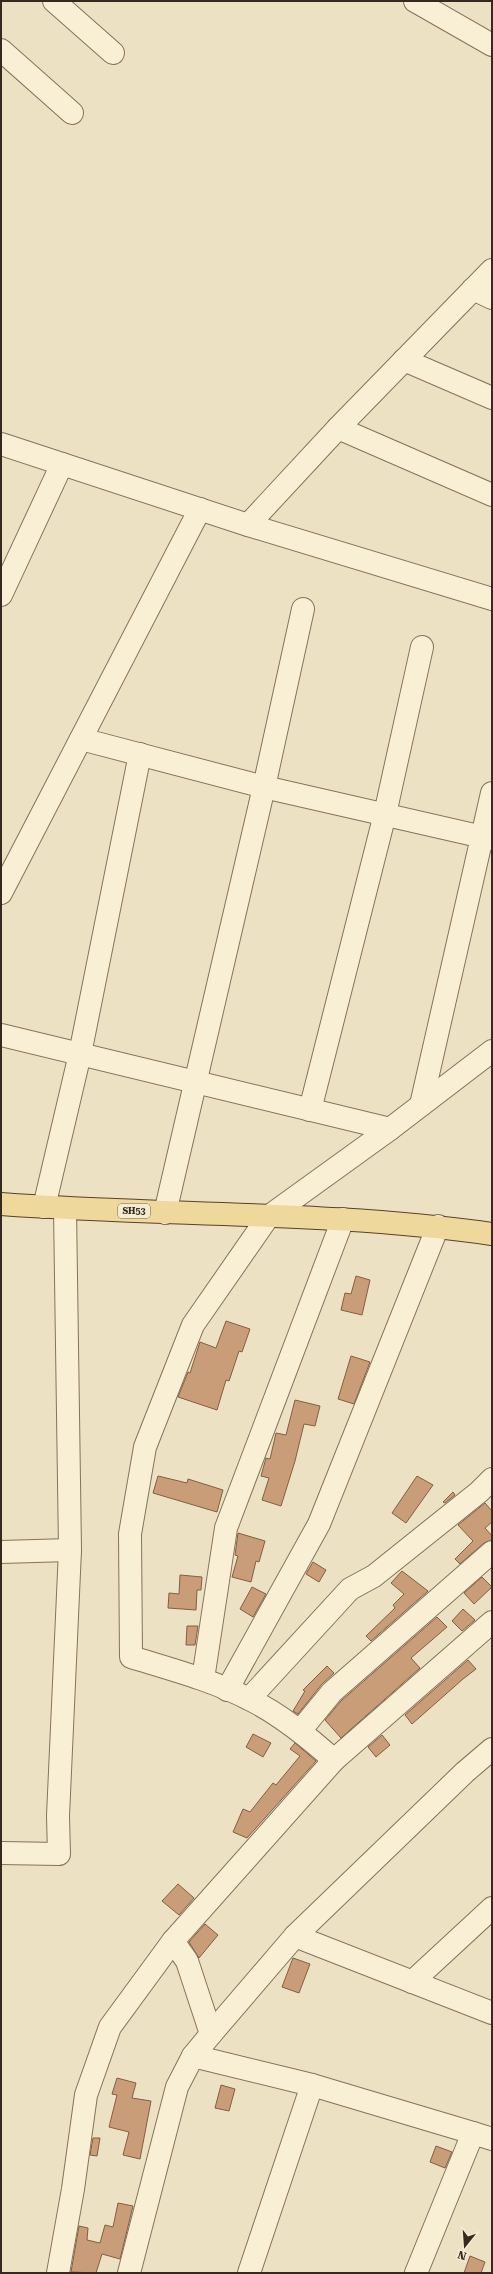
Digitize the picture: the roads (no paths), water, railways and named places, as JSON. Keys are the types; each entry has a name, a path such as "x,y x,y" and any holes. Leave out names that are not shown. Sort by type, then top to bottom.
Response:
{"main road":[{"name":"SH53","path":"1,1204 55,1208 343,1220 438,1226 492,1234"}],"street":[{"path":"54,1 113,53"},
{"path":"415,1 492,45"},
{"path":"1,50 72,113"},
{"path":"248,525 338,428 492,270"},
{"path":"472,289 492,298"},
{"path":"404,360 492,398"},
{"path":"338,428 492,495"},
{"path":"1,444 248,525 492,599"},
{"path":"1,595 62,464"},
{"path":"1,893 200,509"},
{"path":"165,1213 264,787 303,609"},
{"path":"310,1110 385,814 422,647"},
{"path":"81,739 264,787 487,838"},
{"path":"1,1853 59,1854 58,1816 70,1550 55,1208 80,1054 140,754"},
{"path":"421,1105 487,838 492,794"},
{"path":"1,1035 390,1129"},
{"path":"334,1760 300,1731 249,1699 203,1679 131,1657 130,1534 144,1447 193,1325 268,1217 390,1129 492,1050"},
{"path":"203,1679 226,1528 343,1220"},
{"path":"227,1690 319,1524 438,1226"},
{"path":"249,1699 350,1590 374,1576 479,1492 492,1479"},
{"path":"1,1552 70,1550"},
{"path":"300,1731 332,1692 492,1552"},
{"path":"58,2273 73,2189 86,2095 110,2027 173,1941 334,1760 492,1622"},
{"path":"129,2273 177,2087 193,2056 295,1936 465,1772 492,1749"},
{"path":"412,1982 492,1908"},
{"path":"295,1936 492,2013"},
{"path":"173,1941 187,1961 211,2034"},
{"path":"193,2056 312,2085 483,2136 416,2273"},
{"path":"249,2273 312,2085"}]}
